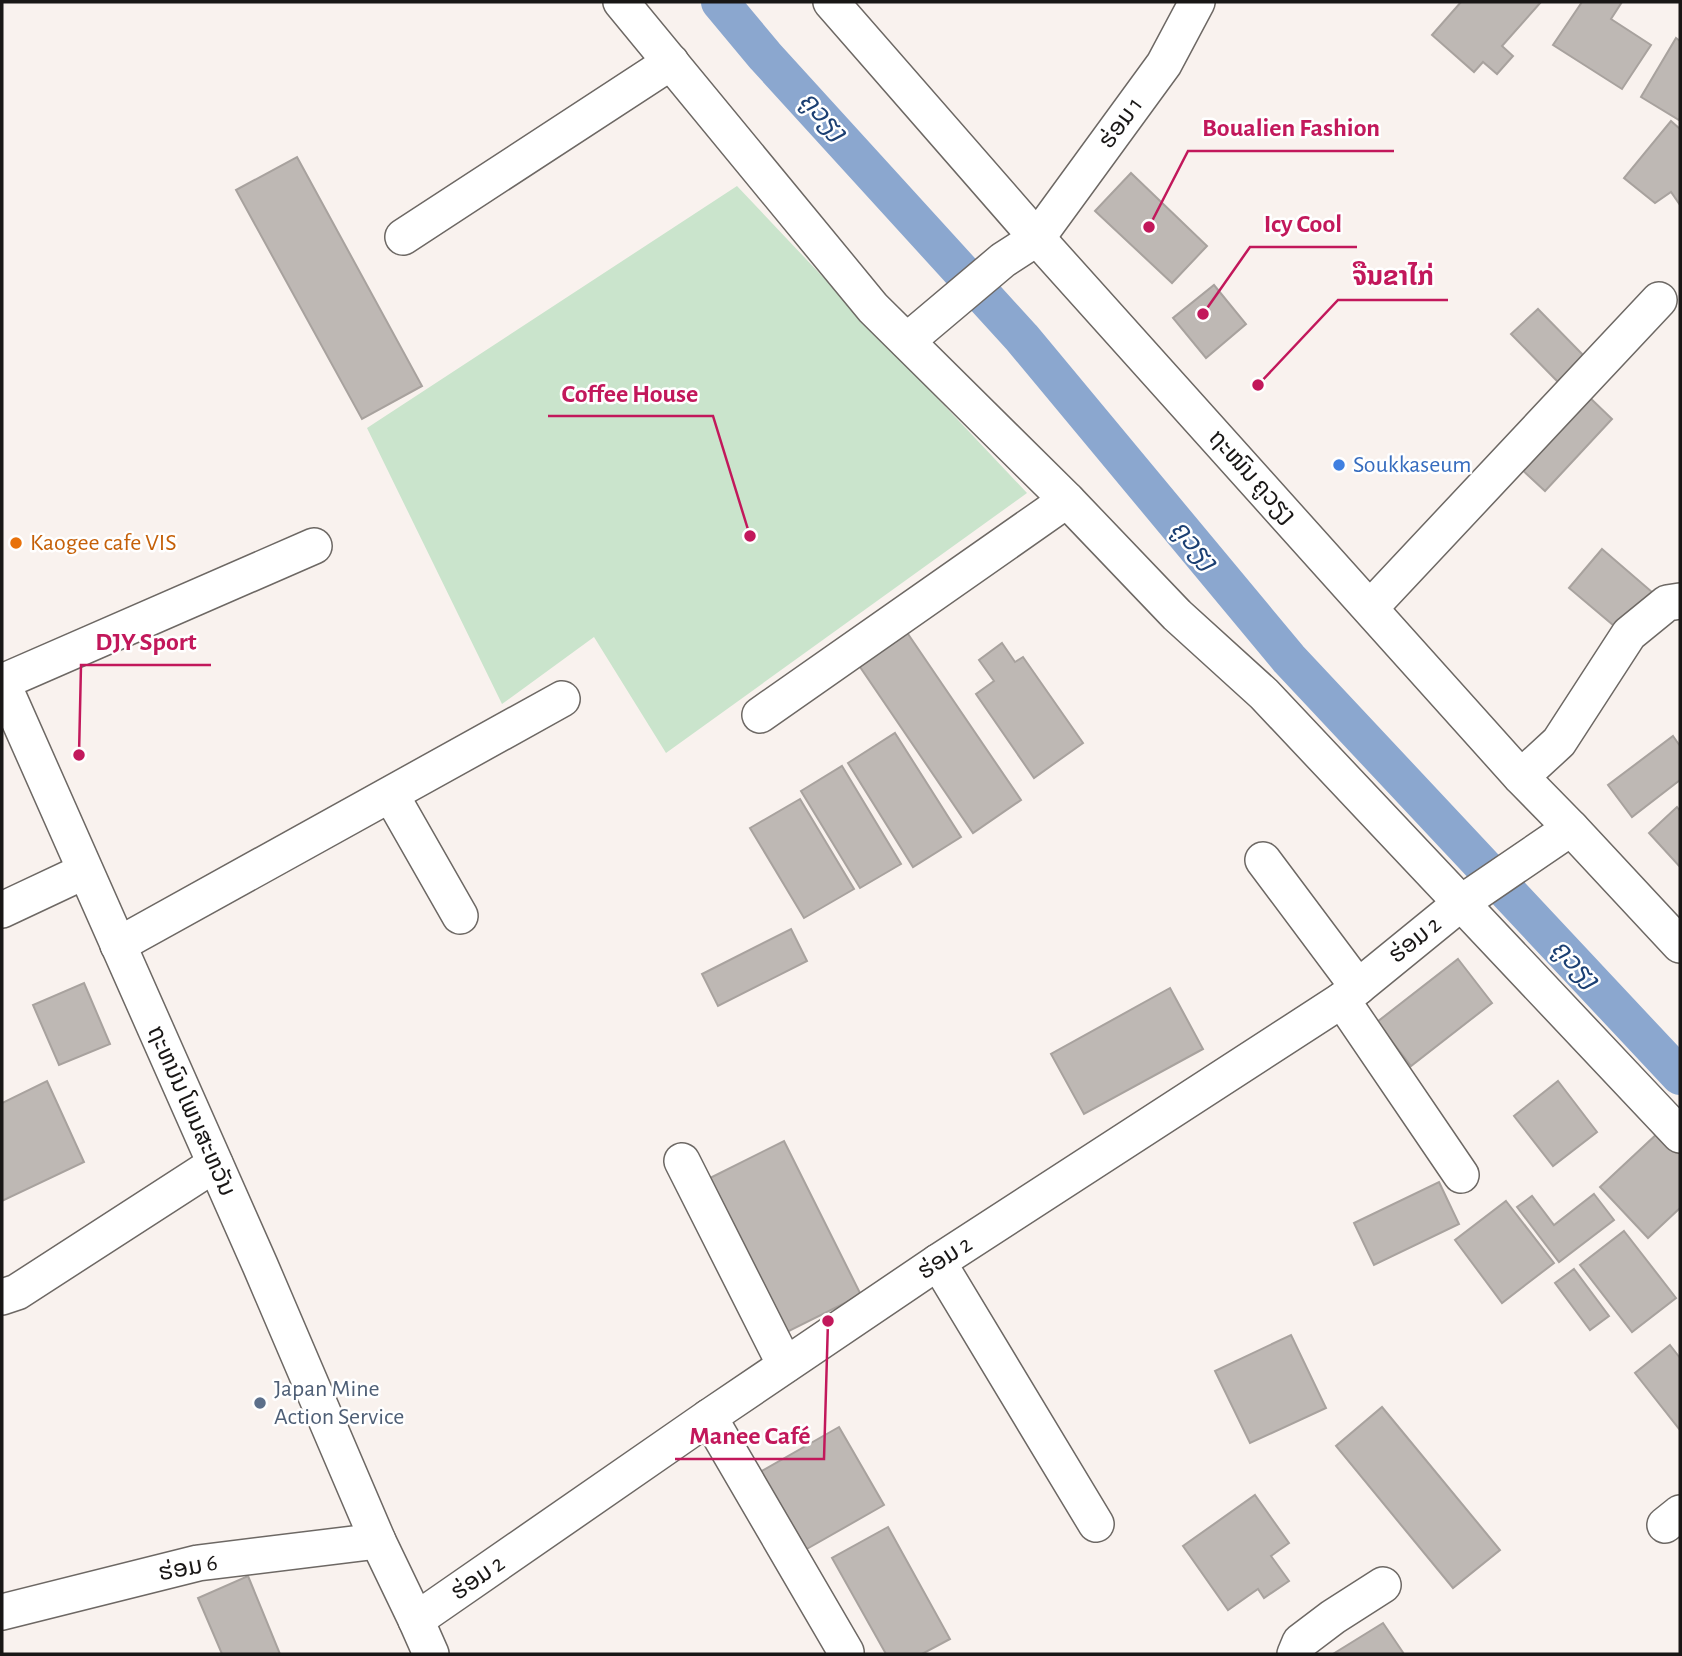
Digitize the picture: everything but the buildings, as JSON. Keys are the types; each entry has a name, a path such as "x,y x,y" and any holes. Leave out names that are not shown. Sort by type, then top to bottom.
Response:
{"street":[{"path":"621,2 873,308 913,336 1177,615 1264,694 1467,899 1680,1135"},
{"name":"ຖະໜົນ ຄູວຽງ","path":"831,2 1037,238 1521,778 1558,836 1680,945"},
{"name":"ຮ່ອມ 1","path":"1037,238 1164,64 1197,2"},
{"path":"404,237 671,62"},
{"path":"913,336 1003,260 1037,238"},
{"path":"1370,608 1659,300"},
{"path":"760,715 1067,500"},
{"path":"2,682 314,546"},
{"path":"1521,778 1559,741 1629,634 1667,603 1680,601"},
{"name":"ຖະຫນົນ ໂພນສະຫວັນ","path":"2,682 260,1265 378,1541 431,1654"},
{"path":"118,945 562,699"},
{"path":"391,795 460,916"},
{"name":"ຮ່ອມ 2","path":"416,1620 938,1262 1350,993 1467,899 1558,836"},
{"path":"1263,860 1350,993 1461,1175"},
{"path":"2,910 85,871"},
{"path":"682,1161 785,1365"},
{"path":"2,1297 17,1292 215,1164"},
{"path":"938,1262 1096,1524"},
{"path":"709,1417 846,1652"},
{"name":"ຮ່ອມ 6","path":"2,1612 198,1563 378,1541"},
{"path":"1295,1654 1300,1642 1383,1585"}],"green space":[{"path":"737,186 1027,493 666,753 594,637 502,704 367,428"}],"waterway":[{"name":"ຄູວຽງ","path":"720,2 765,56 1022,338 1289,659 1680,1076"}],"place":[{"name":"Boualien Fashion","path":"1149,227"},
{"name":"Icy Cool","path":"1203,314"},
{"name":"ຈືນຂາໄກ່","path":"1258,385"},
{"name":"Soukkaseum","path":"1339,465"},
{"name":"Coffee House","path":"750,536"},
{"name":"Kaogee cafe VIS","path":"16,543"},
{"name":"DJY Sport","path":"79,755"},
{"name":"Manee Café","path":"828,1321"},
{"name":"Japan Mine Action Service","path":"260,1403"}]}
